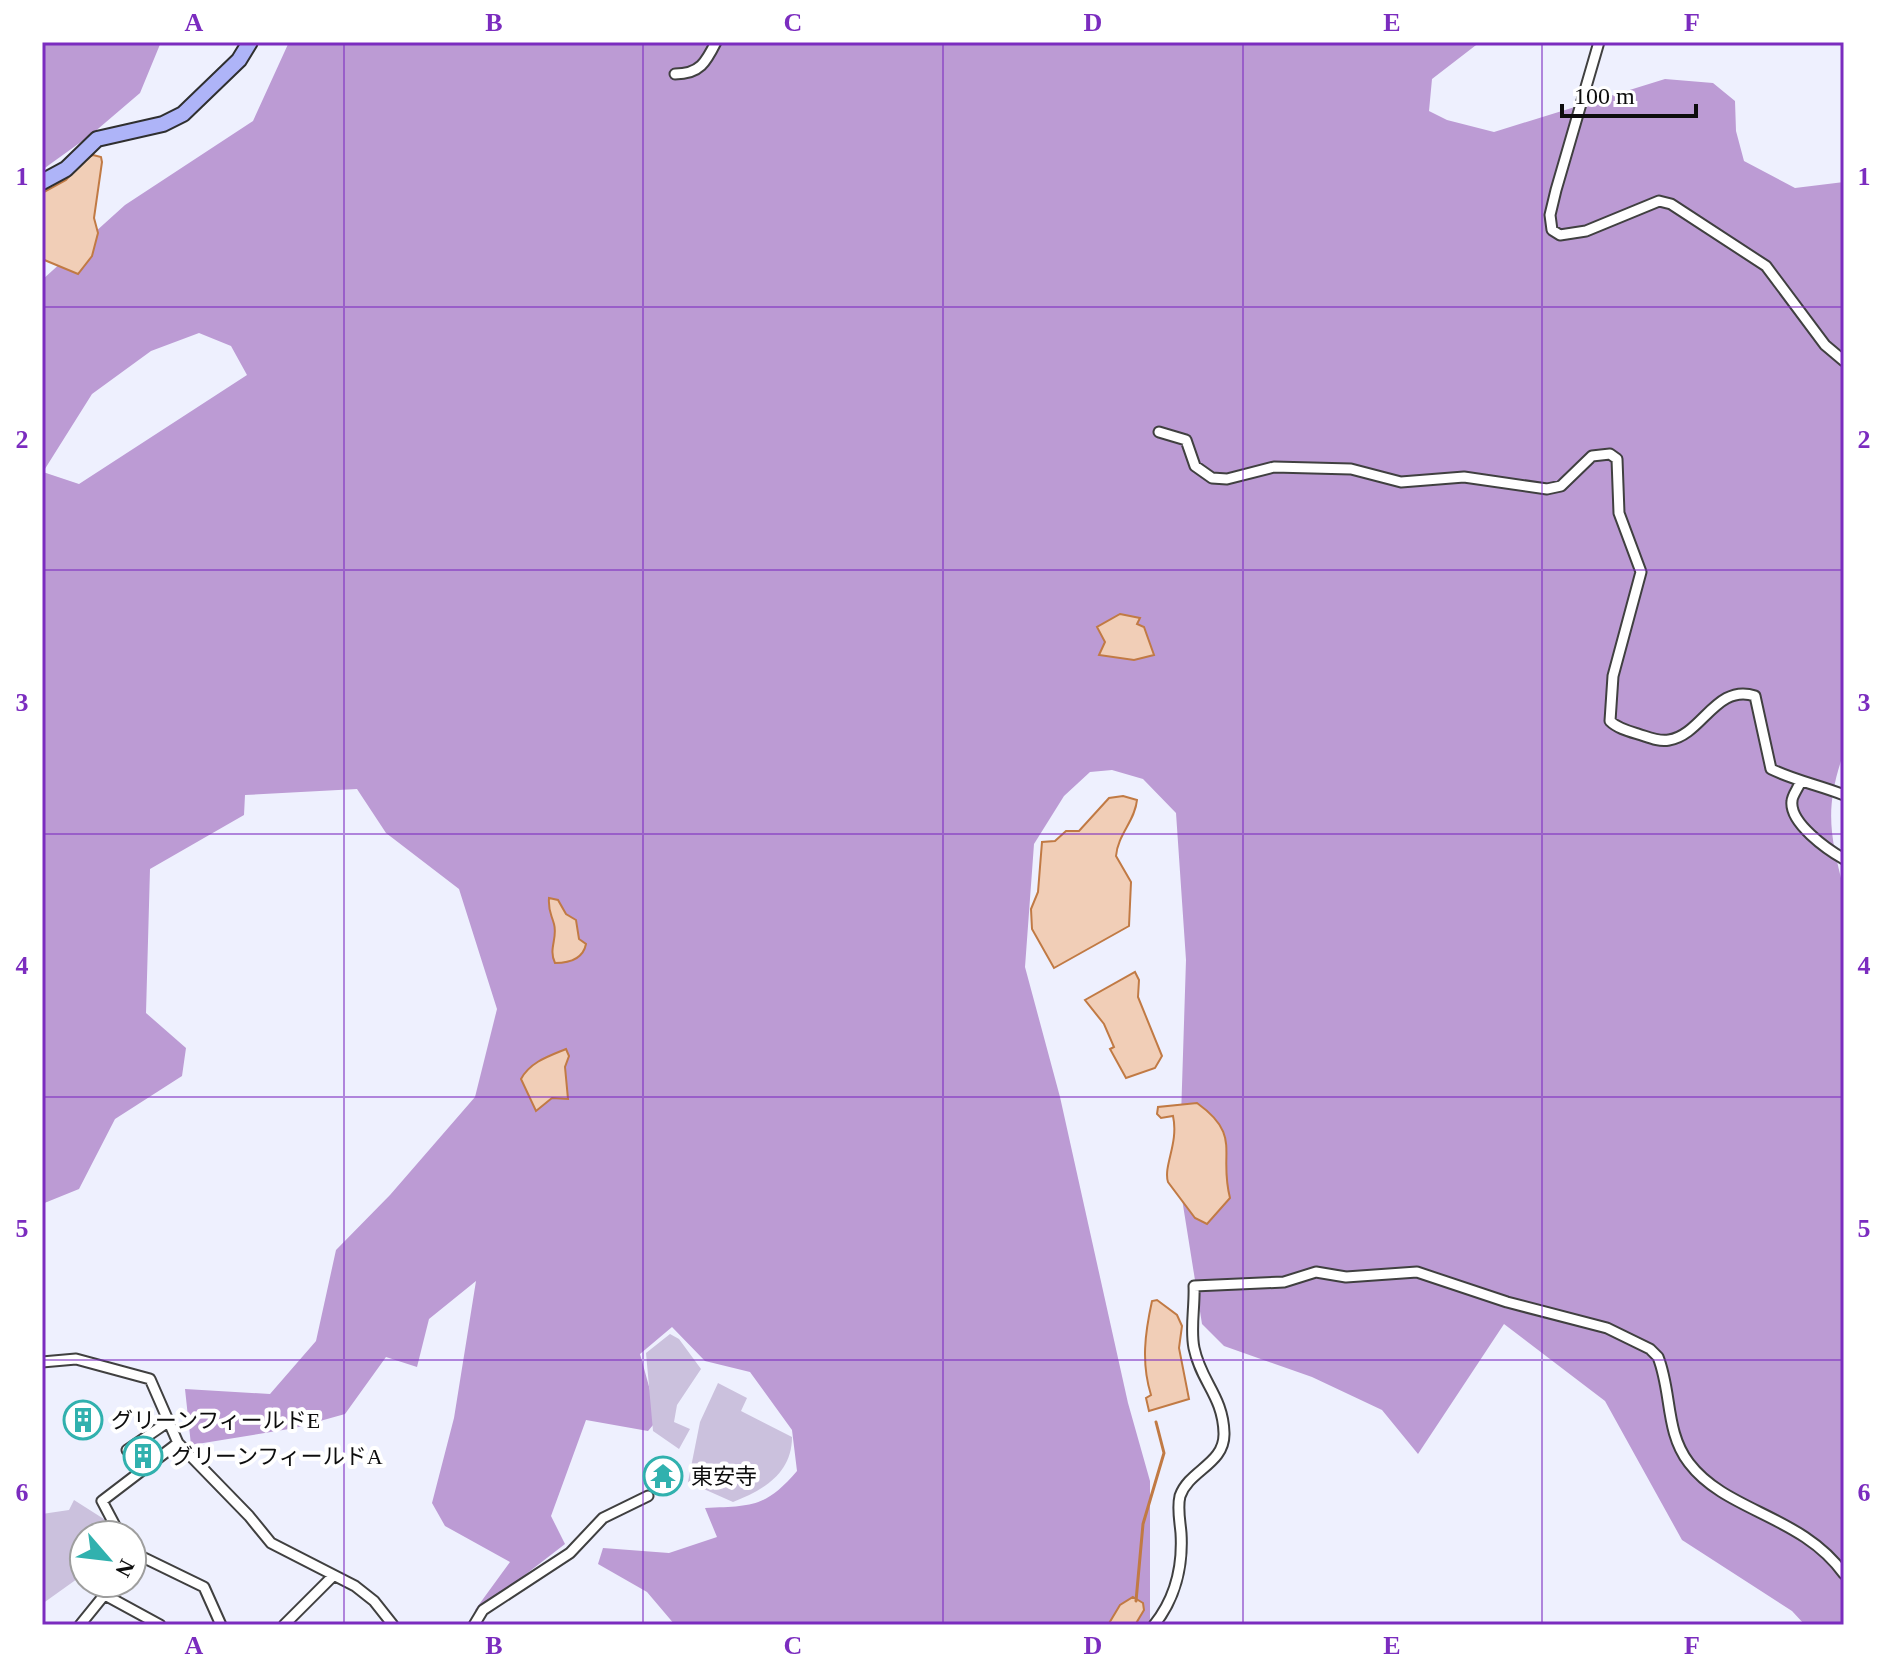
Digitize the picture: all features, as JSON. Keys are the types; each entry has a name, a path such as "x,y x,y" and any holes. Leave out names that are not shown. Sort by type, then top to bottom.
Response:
{"street":[{"path":"42,182 66,169 97,139 110,133 163,124 183,114 239,60 250,42"},
{"path":"675,74 696,71 704,64 716,42"},
{"path":"1599,42 1556,190 1550,215 1552,230 1560,235 1586,231 1659,201 1671,204 1766,266 1825,345 1844,361"},
{"path":"1159,432 1186,440 1195,466 1212,478 1227,479 1274,467 1351,469 1401,482 1464,477 1547,489 1561,486 1592,456 1610,454 1617,459 1619,467 1619,513 1641,572 1613,676 1608,709 1610,721 1654,739 1673,739 1717,704 1750,694 1755,696 1771,769 1800,783 1809,782 1844,795"},
{"path":"1800,783 1791,800 1793,810 1815,840 1844,859"},
{"path":"1154,1625 1161,1616 1183,1559 1179,1502 1185,1483 1212,1461 1224,1437 1217,1395 1202,1377 1193,1345 1194,1286 1284,1282 1316,1272 1346,1277 1417,1272 1507,1302 1563,1314 1631,1337 1658,1357 1671,1425 1689,1463 1716,1487 1803,1533 1830,1554 1844,1574"},
{"path":"42,1362 76,1359 150,1379 178,1443 271,1543 374,1601 393,1625"},
{"path":"127,1450 168,1422"},
{"path":"112,1519 102,1501 178,1443"},
{"path":"474,1625 483,1610 570,1553 603,1518 648,1496"},
{"path":"148,1561 204,1587 221,1625"},
{"path":"284,1625 333,1576"},
{"path":"80,1625 102,1599"},
{"path":"112,1599 160,1625"}],"shaded area":[{"path":"42,42 161,42 140,93 92,134 42,170"},
{"path":"289,42 1480,42 1432,79 1429,111 1447,120 1494,132 1665,79 1713,83 1735,101 1736,131 1744,161 1795,188 1844,182 1844,752 1834,790 1831,821 1844,890 1844,1625 1805,1625 1792,1611 1682,1540 1605,1401 1504,1324 1418,1454 1382,1410 1312,1377 1224,1346 1202,1324 1179,1180 1186,960 1176,813 1143,779 1112,770 1090,772 1064,796 1034,844 1025,967 1060,1097 1128,1403 1150,1481 1150,1625 675,1625 647,1592 598,1564 603,1548 669,1553 717,1537 705,1508 757,1503 776,1492 797,1471 792,1430 750,1372 705,1361 672,1327 640,1354 658,1419 648,1431 586,1420 551,1516 565,1544 477,1612 475,1610 510,1562 445,1526 432,1503 454,1418 476,1281 429,1319 417,1367 386,1357 345,1414 295,1428 191,1445 185,1389 270,1394 316,1341 336,1250 390,1195 475,1097 497,1009 459,889 386,833 357,789 245,795 244,815 150,869 146,1013 186,1048 182,1076 115,1119 79,1189 42,1204 42,280 125,205 253,121","holes":["199,333 231,346 247,375 79,484 43,472 92,394 151,351"]},
{"path":"93,155 101,157 102,162 94,218 98,233 92,256 78,274 42,259 42,193 66,180 86,158"},
{"path":"1120,614 1140,618 1137,624 1144,627 1154,655 1134,660 1099,655 1105,642 1097,627"},
{"path":"1123,796 1137,800 1116,856 1131,882 1129,926 1054,968 1032,929 1031,909 1038,892 1042,842 1055,841 1066,831 1079,831 1109,798"},
{"path":"549,898 558,900 566,914 576,920 579,939 586,944 579,957 571,961 555,963 553,958 555,929"},
{"path":"1135,972 1139,980 1138,997 1162,1056 1155,1068 1126,1078 1110,1049 1114,1047 1104,1024 1085,1000"},
{"path":"566,1049 569,1056 565,1067 568,1099 552,1098 536,1111 521,1079 535,1064"},
{"path":"1197,1103 1220,1125 1226,1146 1230,1198 1207,1224 1195,1218 1168,1182 1174,1135 1173,1116 1161,1118 1157,1114 1158,1107"},
{"path":"1157,1300 1177,1315 1182,1326 1179,1348 1189,1399 1149,1411 1146,1398 1151,1395 1145,1348 1152,1301"},
{"path":"670,1334 679,1339 701,1369 677,1405 674,1422 690,1429 679,1449 653,1431 646,1353"},
{"path":"718,1383 747,1398 741,1411 792,1437 791,1450 782,1470 765,1486 733,1502 688,1482 700,1422"},
{"path":"74,1500 104,1519 68,1519 68,1585 42,1604 42,1514 69,1510"},
{"path":"1133,1597 1143,1603 1144,1610 1135,1625 1108,1625 1120,1605"}],"waterway":[{"path":"1136,1601 1143,1524 1164,1453 1156,1422"}],"place":[{"name":"グリーンフィールドE","path":"83,1420"},
{"name":"グリーンフィールドA","path":"143,1456"},
{"name":"東安寺","path":"663,1476"}]}
